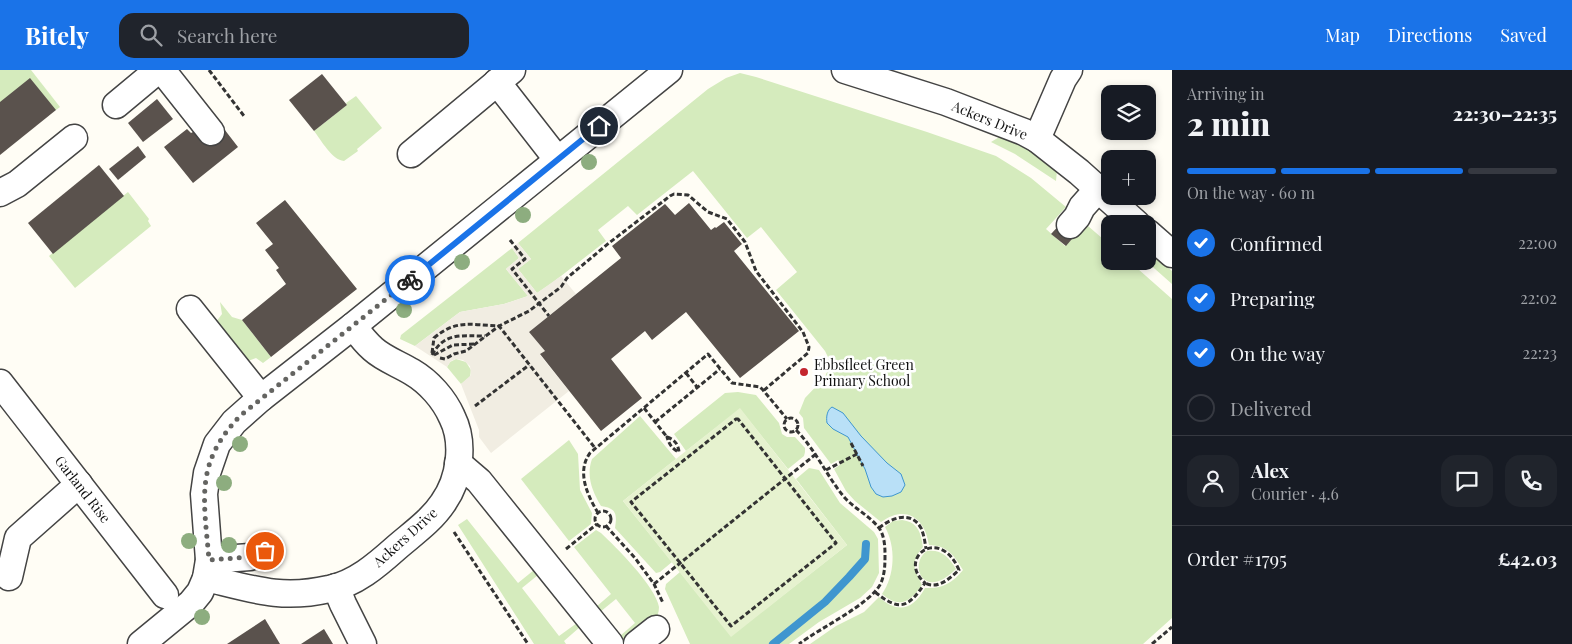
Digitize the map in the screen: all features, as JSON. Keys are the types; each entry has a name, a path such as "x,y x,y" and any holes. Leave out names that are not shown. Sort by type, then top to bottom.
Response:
{"street":[{"path":"116,105 160,70 211,132"},
{"path":"141,644 191,604 200,592 208,569 204,494 208,466 221,438 238,419 668,70"},
{"name":"Ackers Drive","path":"845,70 911,80 955,105 1024,132 1037,139 1128,215"},
{"path":"1037,139 1063,79 1069,70"},
{"path":"411,154 504,76 558,159"},
{"path":"0,193 16,184 74,138"},
{"path":"1070,226 1082,207 1098,189"},
{"path":"1156,240 1172,254"},
{"path":"190,309 262,398"},
{"name":"Ackers Drive","path":"208,569 255,591 282,594 315,592 336,587 358,577 378,563 436,512 448,493 460,452 457,430 452,416 442,400 425,382 373,349 353,326"},
{"name":"Garland Rise","path":"1,386 165,595"},
{"path":"458,463 478,481 610,644"},
{"path":"9,577 18,538 79,484"},
{"path":"208,569 265,551"},
{"path":"336,587 342,604 363,644"}],"path":[{"path":"209,70 244,116"},
{"path":"447,358 466,351 499,326 527,313 540,304 562,286 567,278 674,194 689,196 708,212 727,220 745,242 756,271 801,329 809,347 808,353 764,391"},
{"path":"510,240 525,259 512,269 549,316"},
{"path":"431,356 434,338 450,327 466,324 499,326 595,448"},
{"path":"431,356 438,345 452,337 486,336"},
{"path":"431,356 453,345 476,344"},
{"path":"598,513 586,490 583,476 585,459 595,448 708,354 732,383 760,387 787,419"},
{"path":"471,407 481,402 529,365"},
{"path":"655,422 720,369"},
{"path":"686,373 697,387"},
{"path":"644,408 667,437 673,439 684,459"},
{"path":"793,417 797,420 796,430 789,432 785,429 783,425 787,419 793,417"},
{"path":"736,418 738,419 836,542 834,546 731,626 632,502 684,459 736,418"},
{"path":"796,430 816,454 838,490 879,528 885,545 886,570 875,592 863,603 799,644"},
{"path":"851,442 863,466"},
{"path":"606,526 635,558 654,584 816,454"},
{"path":"826,470 857,454"},
{"path":"436,512 449,525 528,644"},
{"path":"606,512 610,515 611,520 606,526 601,527 597,524 595,520 598,513 606,512"},
{"path":"879,528 896,518 905,517 915,521 920,526 926,549"},
{"path":"546,565 597,524"},
{"path":"926,549 943,550 953,559 959,570 942,583 933,586 924,583 918,577 916,566 918,555 926,549"},
{"path":"875,592 890,603 903,605 914,599 924,583"},
{"path":"1152,644 1172,626"}],"green space":[{"path":"0,70 31,70 60,107 56,110 0,102"},
{"path":"740,73 756,77 996,156 1031,178 1066,207 1046,229 1065,246 1077,233 1088,226 1101,237 1101,270 1139,270 1172,299 1172,618 1143,644 810,644 836,626 864,612 879,597 893,606 905,607 915,601 925,588 947,584 963,570 956,559 945,549 929,545 927,536 919,521 906,514 898,514 881,522 855,501 846,491 834,469 841,464 838,460 831,464 804,428 803,418 799,413 805,398 825,377 828,369 828,357 776,290 797,272 761,227 747,238 693,171 637,215 628,206 598,230 606,241 537,293 518,269 531,259 518,243 708,89 726,78"},
{"path":"356,96 382,128 357,149 358,151 344,161 331,153 314,131"},
{"path":"1001,136 1030,151 1057,170 1056,181 1015,154 991,142"},
{"path":"128,192 149,219 148,221 151,226 75,288 49,256"},
{"path":"512,248 519,258 506,269 528,296 504,304 460,312 415,346 400,339 401,335"},
{"path":"1156,257 1172,271 1172,284 1156,270"},
{"path":"220,302 232,317 242,320 271,357 263,363 256,358 248,361 216,322 222,314"},
{"path":"456,359 466,362 471,370 470,377 461,384 447,367 450,362"},
{"path":"738,392 756,395 779,423 782,434 787,437 795,437 805,448 804,456 788,469 740,409 686,451 674,434 725,393"},
{"path":"740,408 847,545 731,637 623,501"},
{"path":"640,416 676,459 623,501 672,562 656,573 615,528 615,513 610,508 601,506 595,495 590,477 592,459"},
{"path":"569,440 578,454 580,490 592,513 591,524 569,541 521,479"},
{"path":"809,468 819,470 840,503 874,532 878,539 879,573 872,587 860,598 819,622 789,644 690,644 665,589 666,584 680,572 731,636 847,545 796,479"},
{"path":"467,519 518,583 534,570 538,575 522,588 559,636 577,623 580,627 564,641 566,644 534,644 458,525"},
{"path":"902,520 912,523 918,529 921,537 923,547 916,558 915,566 922,585 909,599 899,602 888,599 882,594 892,570 891,543 885,527 893,521"},
{"path":"596,530 608,539 643,578 651,589 659,607 658,615 654,621 647,620 622,640 620,636 635,623 616,599 600,612 596,607 611,594 574,547"},
{"path":"927,551 936,551 944,555 956,569 935,582 927,581 919,571 919,564 921,557"}],"shaded area":[{"path":"518,243 531,259 518,269 537,293 561,276 576,294 529,332 545,351 540,355 569,391 491,453 479,437 479,430 461,384 471,375 470,366 463,360 456,359 451,361 447,367 415,346 460,312 504,304 528,296 506,269 519,258 512,248"}],"water":[{"path":"832,407 843,413 861,436 887,463 901,474 905,485 901,492 883,497 876,494 848,437 833,429 827,423 827,414"}],"building":[{"path":"322,74 347,105 314,131 289,100"},
{"path":"30,78 56,110 0,155 0,102"},
{"path":"157,99 173,119 143,142 128,123"},
{"path":"221,125 238,147 193,183 164,147 187,129 191,133"},
{"path":"138,146 146,157 118,180 109,169"},
{"path":"99,165 124,196 53,254 28,223"},
{"path":"285,200 357,289 271,357 242,320 286,284 276,270 279,268 265,250 273,244 256,223"},
{"path":"689,203 711,230 724,222 742,244 734,251 799,331 740,378 686,312 652,340 645,331 611,359 642,398 601,431 540,354 545,351 529,332 621,258 612,246 665,204 675,215"},
{"path":"1063,221 1077,233 1066,246 1051,234"},
{"path":"265,619 280,644 227,644"},
{"path":"324,629 333,644 301,644"}],"waterway":[{"path":"773,644 825,602 849,577 865,559 866,544"}],"way so far":[{"path":"265,551 250,557 209,560 204,494 208,466 214,450 221,438 241,415 410,280"}],"place":[{"name":"Ebbsfleet Green Primary School","path":"804,372"}],"route":[{"path":"410,280 599,126"}]}
